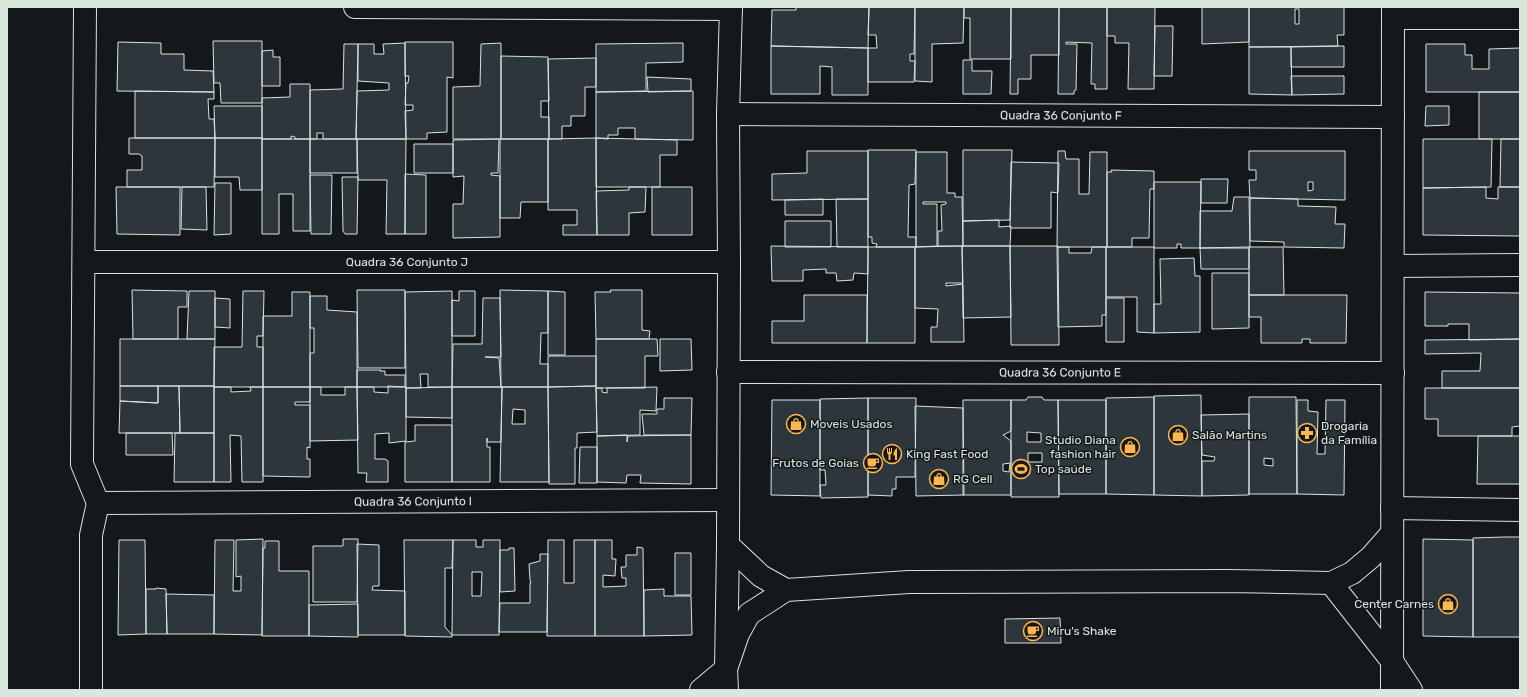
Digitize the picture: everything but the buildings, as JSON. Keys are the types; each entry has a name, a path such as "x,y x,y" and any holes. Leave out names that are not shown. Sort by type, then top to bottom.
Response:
{"street":[{"path":"85,7 82,464 98,503 91,535 91,690"},
{"path":"355,7 731,8 728,114 729,262 726,680"},
{"path":"1392,690 1393,13 1520,18"},
{"name":"Quadra 36 Conjunto F","path":"728,114 1393,117"},
{"name":"Quadra 36 Conjunto J","path":"84,262 729,262"},
{"path":"1393,266 1520,265"},
{"name":"Quadra 36 Conjunto E","path":"728,372 1393,373"},
{"name":"Quadra 36 Conjunto I","path":"98,503 728,500"},
{"path":"1392,508 1520,510"},
{"path":"726,680 738,634 749,614 786,590 916,582 1229,581 1331,583 1352,573 1371,557 1392,533"},
{"path":"728,545 761,576 786,590"},
{"path":"1331,583 1392,661 1411,690"},
{"path":"701,690 726,680"}],"place":[{"name":"Moveis Usados","path":"796,424"},
{"name":"Drogaria da Família","path":"1307,433"},
{"name":"Salão Martins","path":"1178,435"},
{"name":"Studio Diana fashion hair","path":"1130,447"},
{"name":"King Fast Food","path":"892,454"},
{"name":"Frutos de Goias","path":"873,463"},
{"name":"Top saúde","path":"1021,469"},
{"name":"RG Cell","path":"939,479"},
{"name":"Center Carnes","path":"1448,604"},
{"name":"Miru's Shake","path":"1033,631"}]}
